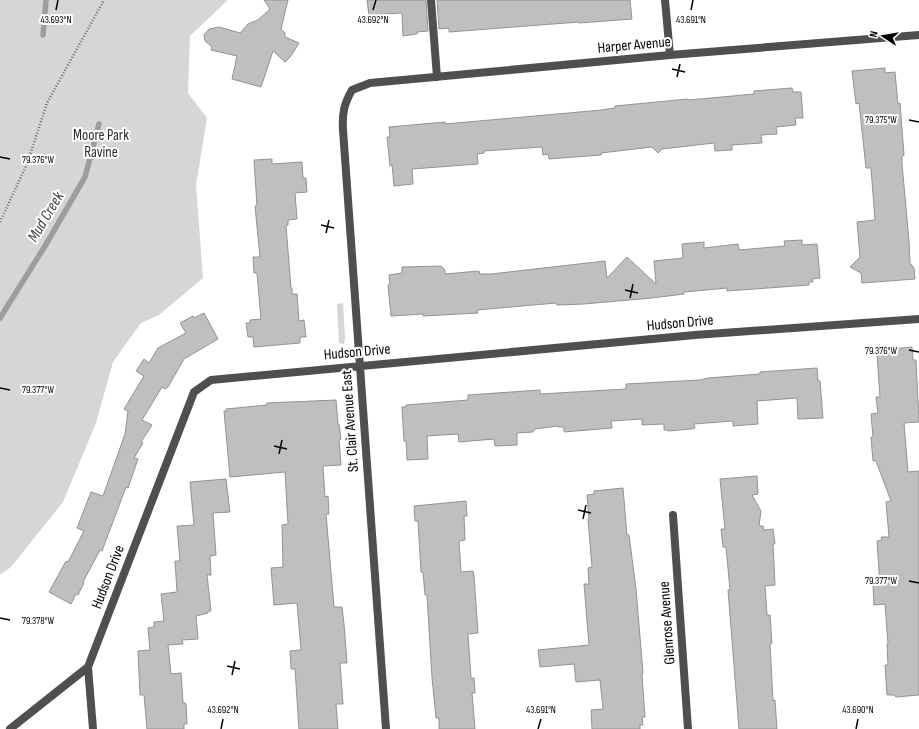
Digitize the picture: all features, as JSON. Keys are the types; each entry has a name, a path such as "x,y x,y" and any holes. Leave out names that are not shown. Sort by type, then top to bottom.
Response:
{"street":[{"path":"431,0 437,77"},
{"path":"665,0 670,56"},
{"name":"Harper Avenue","path":"352,90 370,83 919,35"},
{"name":"St. Clair Avenue East","path":"352,90 345,103 342,121 386,729"},
{"name":"Hudson Drive","path":"88,667 194,392 211,380 695,335 919,319"},
{"name":"Glenrose Avenue","path":"673,515 688,729"},
{"path":"10,729 88,667"},
{"path":"88,667 93,729"}],"path":[{"path":"0,222 27,164 47,103 104,0"}],"green space":[{"name":"Moore Park Ravine","path":"0,0 228,0 190,36 188,93 207,118 196,185 203,278 159,315 141,323 113,362 96,423 63,502 11,567 0,575"},
{"path":"343,303 344,344 339,343 337,304"}],"building":[{"path":"264,0 288,0 281,29 285,33 285,37 299,43 291,56 285,62 273,51 261,87 232,79 237,56 211,50 212,47 205,41 204,35 209,29 219,27 240,33 248,24 258,20 270,9"},
{"path":"367,0 426,0 428,31 403,36 402,13 369,15"},
{"path":"437,0 630,0 632,19 449,32 449,28 439,29"},
{"path":"885,68 885,73 895,72 898,104 900,103 904,155 902,157 902,164 910,263 914,268 915,279 862,283 861,273 850,267 860,257 857,222 875,220 871,168 866,168 859,103 856,104 852,71"},
{"path":"792,88 793,92 801,92 803,118 795,118 796,125 776,127 777,134 761,135 762,143 732,145 732,150 715,151 714,143 662,149 658,153 652,147 601,153 601,155 549,159 548,154 543,155 542,147 484,151 484,153 477,154 478,164 412,169 413,184 394,186 387,137 390,137 389,127 445,122 445,124 602,110 615,108 615,106 754,94 754,91"},
{"path":"272,159 272,164 302,162 303,178 306,178 307,192 295,193 297,219 288,220 288,225 286,226 292,294 297,294 299,321 304,320 306,337 300,337 300,343 254,347 253,337 248,337 246,323 250,323 250,320 261,319 257,273 254,273 253,257 260,257 255,206 257,206 254,160"},
{"path":"802,240 802,245 817,244 820,278 812,279 813,282 809,282 809,285 727,291 727,288 684,292 684,294 652,298 584,304 557,305 556,303 477,310 478,313 391,316 388,285 390,285 389,275 402,273 402,267 441,266 445,270 445,274 479,271 480,274 491,274 605,261 607,278 627,257 656,284 654,261 683,258 682,244 704,242 704,248 738,244 739,250 785,246 784,241"},
{"path":"204,313 218,339 184,359 168,387 165,389 162,387 142,420 152,425 141,442 143,443 134,458 138,459 128,488 126,487 102,551 100,550 83,582 84,583 78,595 76,594 71,604 49,592 66,561 68,562 84,531 77,528 91,492 103,496 125,434 128,411 124,409 144,376 136,371 144,359 149,363 158,348 186,333 180,323 193,316 194,318"},
{"path":"912,347 913,360 916,360 919,422 904,423 908,472 919,471 919,695 896,697 894,695 887,695 885,665 888,665 888,644 885,604 874,605 873,585 880,585 877,541 882,540 881,537 889,537 886,502 891,501 876,461 873,461 871,414 878,413 876,397 880,397 877,354 881,354 881,350"},
{"path":"817,368 818,381 820,381 823,418 798,419 797,398 757,401 758,424 733,426 733,421 694,424 695,428 668,431 664,430 664,424 642,425 642,419 611,421 612,428 564,432 564,427 558,426 535,429 533,432 517,433 517,445 495,446 494,439 459,442 458,434 427,436 428,459 407,460 406,441 404,441 402,407 406,407 406,405 468,400 468,395 540,390 540,394 626,389 626,384 700,380 760,374 760,372"},
{"path":"336,400 341,439 339,440 341,465 323,466 325,497 328,496 329,514 326,514 334,607 342,607 344,624 347,663 340,663 343,704 336,704 338,729 299,729 295,669 291,669 290,651 301,650 297,603 274,605 271,568 283,567 282,525 288,524 285,472 230,477 224,411 227,411 226,409 267,405 267,403"},
{"path":"757,476 758,494 752,495 761,511 759,526 763,526 764,530 773,529 775,544 773,544 775,585 765,586 767,615 770,615 773,701 775,700 777,729 739,729 728,590 730,590 726,547 723,547 721,529 725,529 720,479"},
{"path":"226,479 230,512 213,513 216,555 210,556 211,575 207,575 211,611 196,616 198,639 182,640 183,644 168,645 171,674 181,673 183,703 186,704 187,724 184,724 184,729 147,729 144,695 140,695 138,651 150,650 148,628 154,627 154,622 164,621 161,594 177,592 175,561 180,561 177,526 194,525 190,482"},
{"path":"623,488 627,535 629,535 636,589 645,717 642,717 643,725 640,725 640,729 592,729 591,710 603,709 600,680 576,682 574,664 540,667 538,650 589,645 584,584 589,584 588,568 592,567 587,495 594,494 594,491"},
{"path":"466,501 467,516 464,516 465,540 459,541 461,572 473,571 474,576 478,633 468,634 471,678 474,678 475,693 472,693 475,729 439,729 439,718 436,718 432,678 427,595 425,595 423,572 421,572 418,521 415,521 414,506"}],"waterway":[{"name":"Mud Creek","path":"43,35 46,0"},
{"name":"Mud Creek","path":"0,318 45,246 85,177 99,124"}]}
